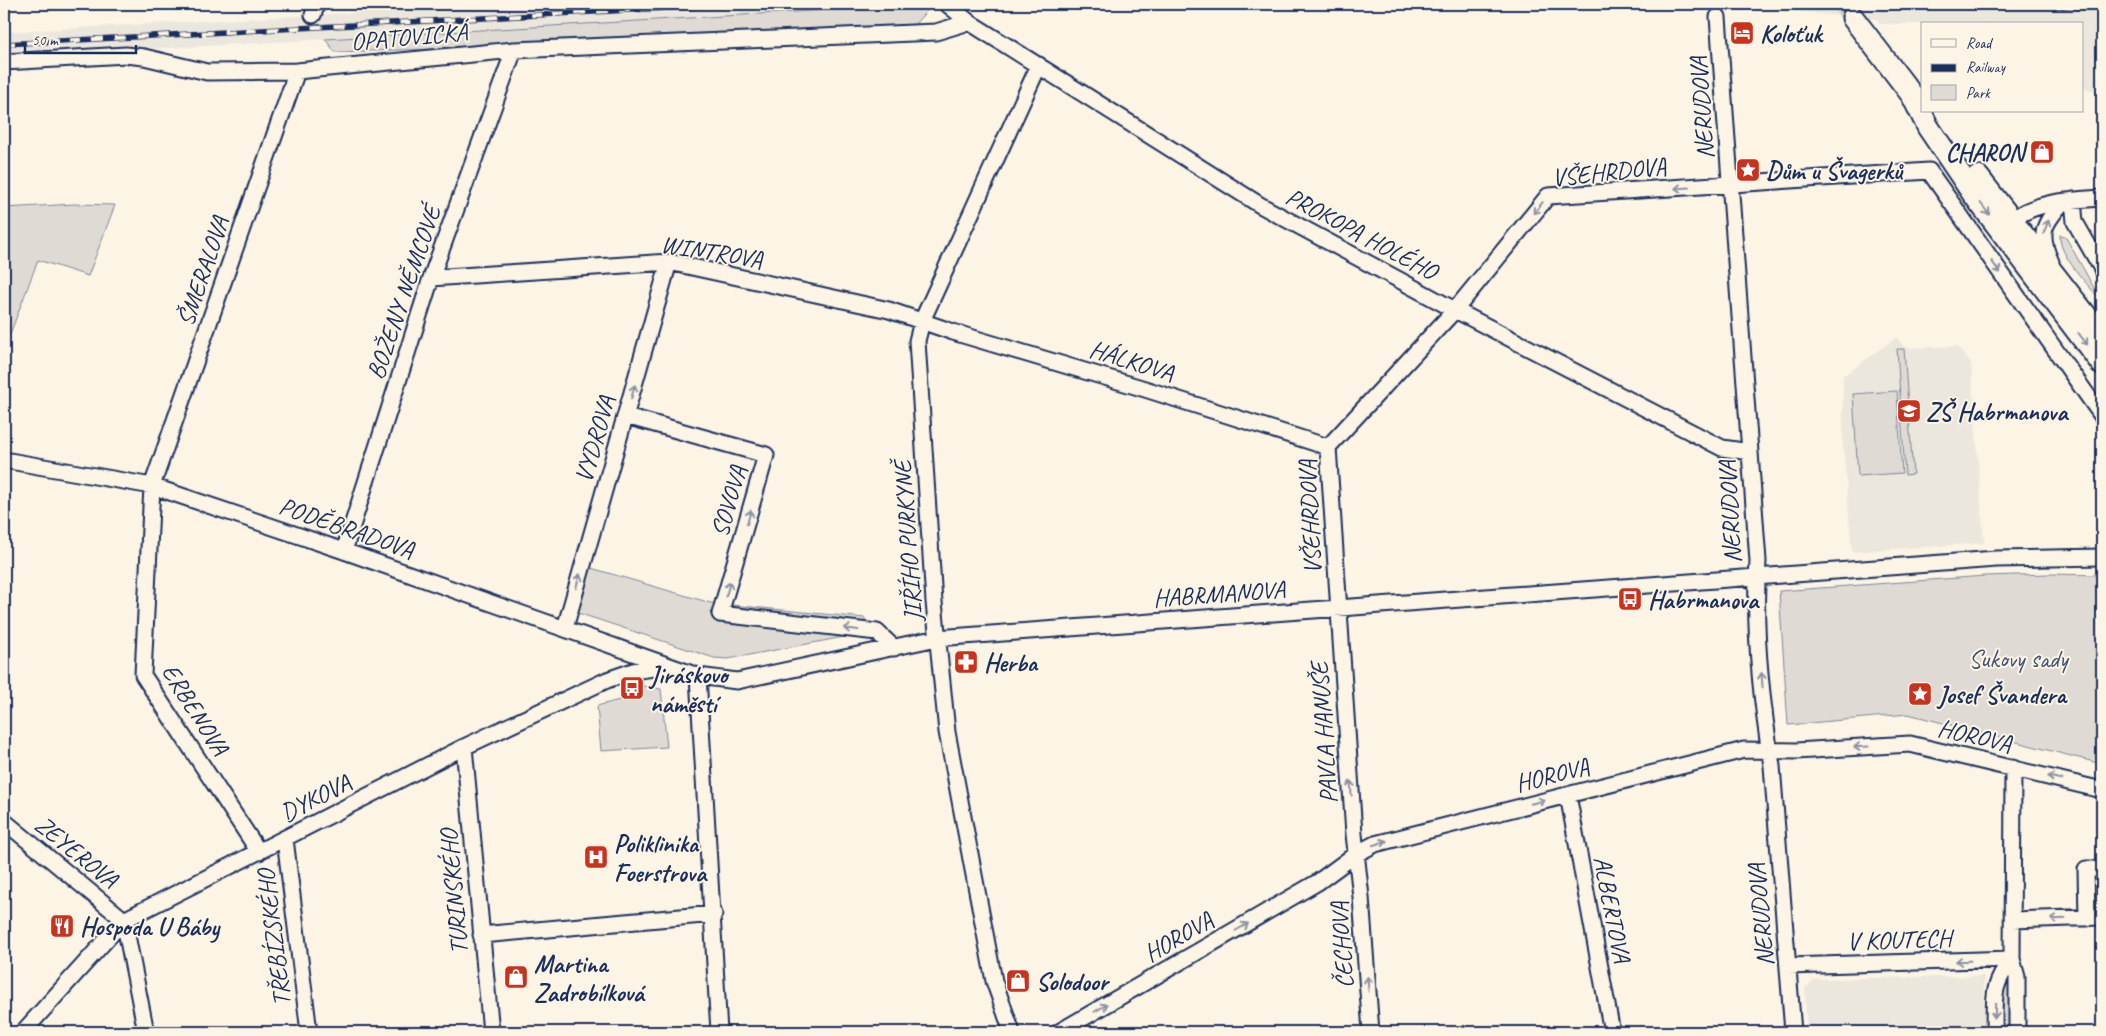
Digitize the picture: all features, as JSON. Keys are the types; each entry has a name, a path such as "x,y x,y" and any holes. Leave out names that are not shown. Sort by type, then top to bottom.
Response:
{"street":[{"name":"PROKOPA HOLÉHO","path":"947,4 969,22 1260,205 1455,310 1722,448 1750,452"},
{"name":"NERUDOVA","path":"1718,17 1758,561 1756,594 1765,729 1769,749 1793,1032"},
{"path":"1853,18 1917,100"},
{"name":"OPATOVICKÁ","path":"4,62 126,55 144,56 207,72 297,71 514,50 936,32 969,22"},
{"name":"BOŽENY NĚMCOVÉ","path":"344,551 431,278 514,50"},
{"name":"JIŘÍHO PURKYNĚ","path":"1012,1032 994,982 947,732 937,638 917,341 922,320 1039,65"},
{"name":"ŠMERALOVA","path":"152,486 297,71"},
{"path":"1922,112 1928,128 2013,248 2102,364"},
{"path":"1929,112 2102,336"},
{"name":"VŠEHRDOVA","path":"1338,608 1328,448 1455,310 1548,196 1927,171 1937,181 1965,225 2102,416"},
{"path":"2012,220 2028,210 2068,201 2102,198"},
{"path":"2068,201 2075,222 2102,269"},
{"path":"2064,288 2046,251 2043,238 2044,228 2050,217 2068,201"},
{"path":"2012,220 2013,248"},
{"name":"WINTROVA","path":"431,278 669,262 889,310 922,320"},
{"name":"VYDROVA","path":"565,628 669,262"},
{"name":"HÁLKOVA","path":"922,320 953,332 1145,389 1328,448"},
{"name":"SOVOVA","path":"626,416 766,455 720,614 877,632 894,648"},
{"name":"PODĚBRADOVA","path":"4,460 152,486 565,628 668,666"},
{"name":"ERBENOVA","path":"152,486 143,675 260,852"},
{"name":"HABRMANOVA","path":"937,638 1757,576 1996,560 2102,557"},
{"name":"PAVLA HANUŠE","path":"1338,608 1356,854"},
{"path":"668,666 698,676 737,681 937,638"},
{"name":"DYKOVA","path":"23,1032 124,920 464,748 608,680 633,671 668,666"},
{"path":"698,676 714,914 719,1032"},
{"name":"HOROVA","path":"1059,1032 1318,882 1356,854 1378,843 1744,750 1796,751 1910,744 2102,790"},
{"name":"TURINSKÉHO","path":"464,748 491,1032"},
{"path":"2013,768 2012,959 2017,977 2017,1032"},
{"name":"ALBERTOVA","path":"1568,795 1612,1032"},
{"name":"ZEYEROVA","path":"4,822 124,920 146,1032"},
{"name":"TŘEBÍZSKÉHO","path":"285,839 309,1032"},
{"name":"ČECHOVA","path":"1356,854 1371,1032"},
{"path":"2087,918 2086,869 2102,869"},
{"path":"481,935 714,914"},
{"path":"2013,920 2102,917"},
{"path":"1994,1032 1995,987 2012,959"},
{"name":"V KOUTECH","path":"1788,966 2012,959"}],"shaded area":[{"path":"515,4 925,4 803,13 4,57 4,32"},
{"path":"1759,4 2102,4 2102,100 2094,92 2084,88 2084,22 1921,22 1921,24 1880,24 1876,19 1811,13"},
{"name":"ZŠ Habrmanova","path":"1897,337 1905,348 1957,346 1971,363 1984,543 1852,552 1843,446 1843,376"},
{"path":"1984,976 1984,1032 1807,1032 1805,988 1815,979"}],"green space":[{"path":"933,4 914,25 468,48 335,52 325,39"},
{"path":"75,204 115,205 88,276 38,260 4,350 4,208"},
{"path":"2060,235 2065,236 2102,302 2069,261 2064,252"},
{"path":"1897,349 1904,349 1913,474 1905,475"},
{"path":"1897,391 1902,473 1858,476 1853,394"},
{"path":"591,568 711,603 865,618 865,633 728,659 714,658 578,613"},
{"name":"Sukovy sady","path":"2102,575 2102,764 1908,714 1788,725 1779,591 1985,576"},
{"path":"643,686 661,689 667,747 601,751 597,706 634,696"},
{"path":"2008,983 2014,986 2013,1032 2000,1032 2001,985"}],"tunnel":[{"path":"1843,4 1853,18"}],"railway":[{"path":"4,44 739,4"},
{"path":"2021,4 2102,8"}],"place":[{"name":"Koloťuk","path":"1742,33"},
{"name":"CHARON","path":"2042,152"},
{"name":"Dům u Švagerků","path":"1748,170"},
{"name":"ZŠ Habrmanova","path":"1909,411"},
{"name":"Habrmanova","path":"1630,599"},
{"name":"Herba","path":"966,662"},
{"name":"Jiráskovo náměstí","path":"632,688"},
{"name":"Josef Švandera","path":"1920,694"},
{"name":"Poliklinika Foerstrova","path":"596,857"},
{"name":"Hospoda U Báby","path":"62,926"},
{"name":"Martina Zadrobílková","path":"516,977"},
{"name":"Solodoor","path":"1018,981"}]}
